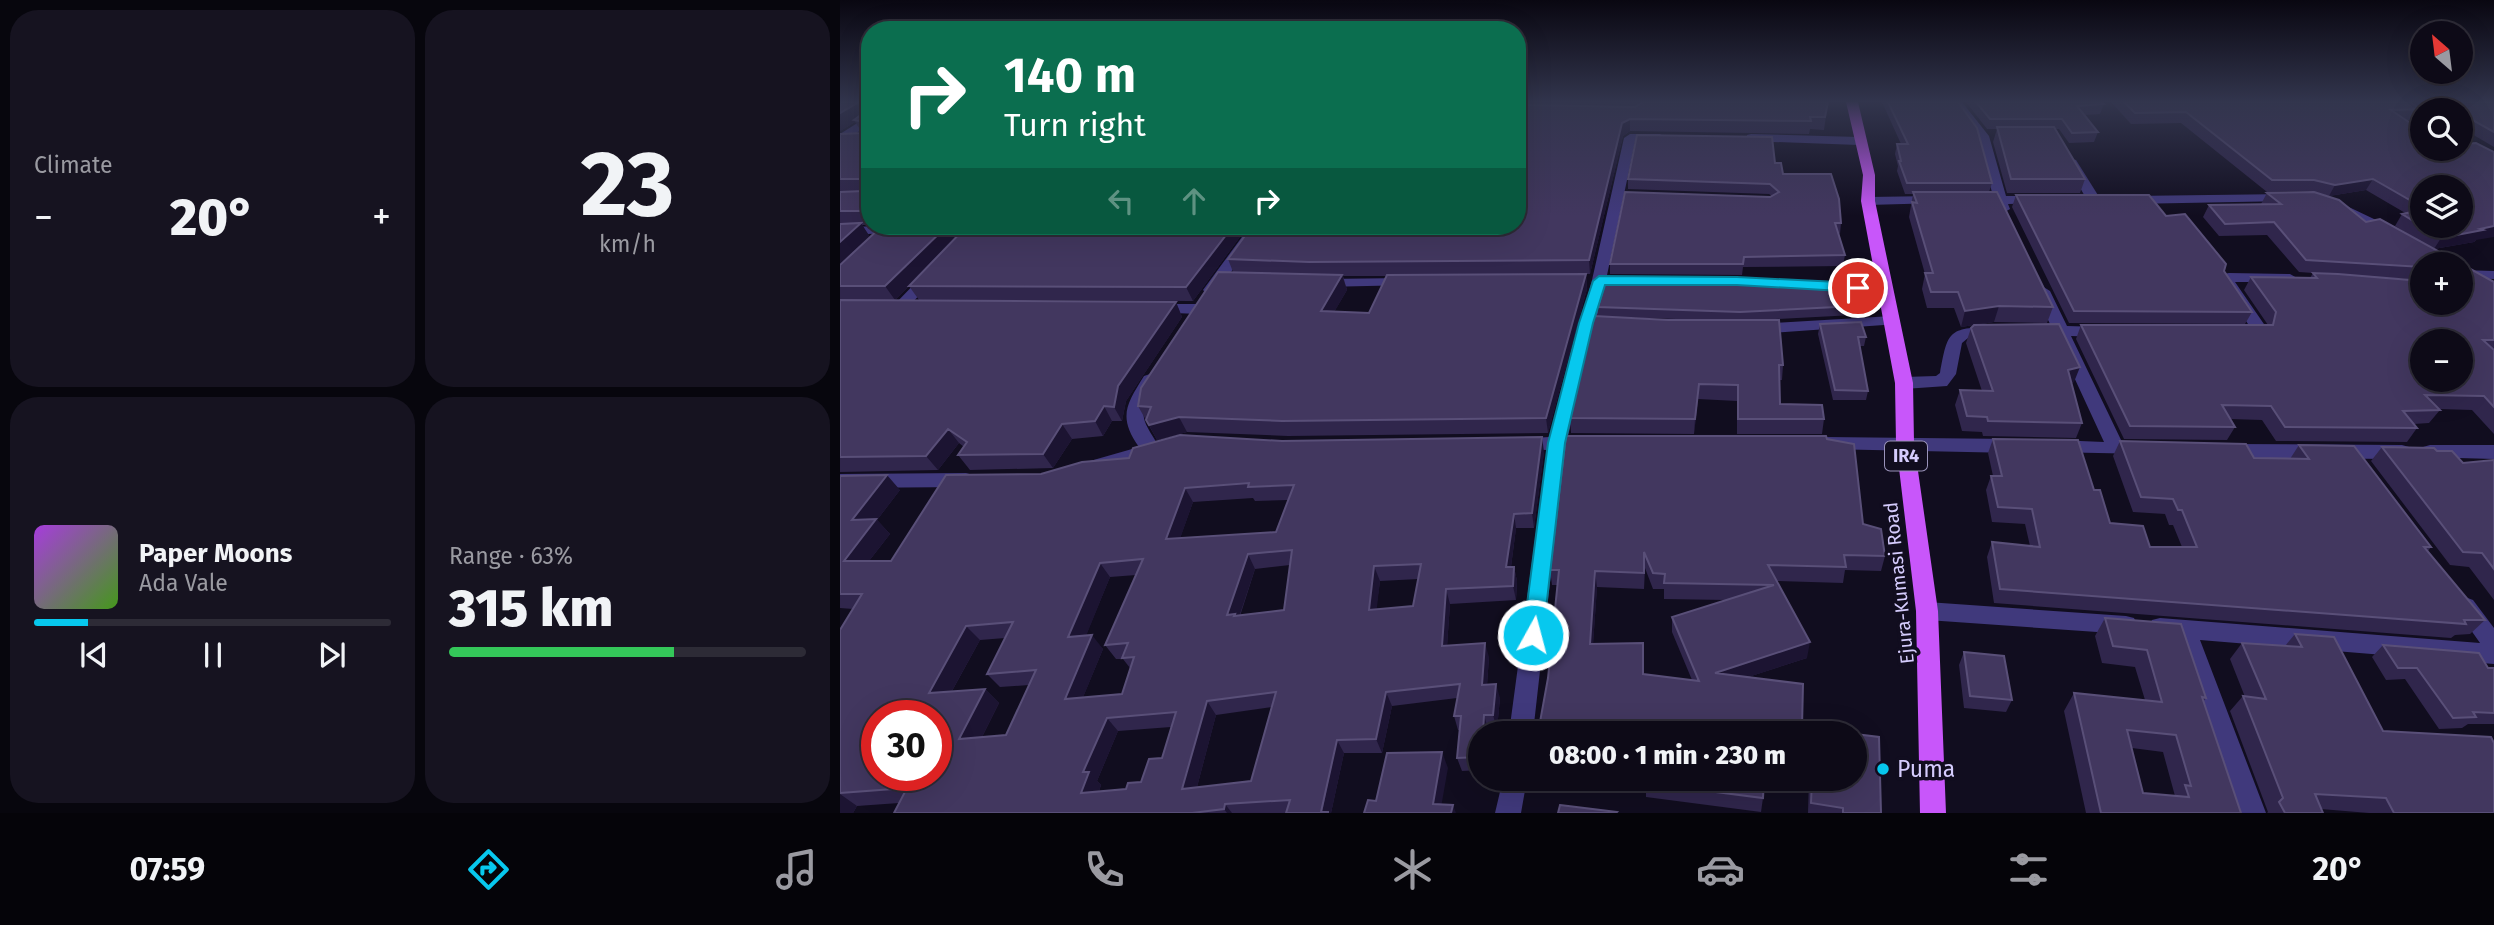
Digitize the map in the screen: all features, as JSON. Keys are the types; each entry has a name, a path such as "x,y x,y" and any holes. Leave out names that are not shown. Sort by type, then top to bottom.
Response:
{"main road":[{"name":"Ejura-Kumasi Road","path":"1859,141 1869,175 1868,201 1904,383 1905,443 1927,611 1933,813"}],"street":[{"path":"1522,721 1557,443 1592,323 1599,281 1623,196 1630,140"},
{"path":"1817,140 1859,141"},
{"path":"1990,140 1999,199 2010,223"},
{"path":"2473,149 2494,161"},
{"path":"2064,150 2100,200 2312,199 2344,207 2401,239"},
{"path":"1868,201 2053,200"},
{"path":"840,231 861,230"},
{"path":"870,249 885,235"},
{"path":"1184,330 1224,279 1251,235"},
{"path":"927,308 893,308 943,262"},
{"path":"2033,271 2116,448"},
{"path":"2473,276 2494,275"},
{"path":"2228,334 2258,332 2258,327 2227,282 2229,277 2305,279"},
{"path":"1313,283 1422,282"},
{"path":"1764,282 1885,289"},
{"path":"1144,309 1199,309"},
{"path":"1738,330 1892,321"},
{"path":"1904,383 1941,382 1948,374 1954,341 1964,333 2115,332"},
{"path":"1152,450 1138,433 1133,422 1133,411 1163,361"},
{"path":"1501,444 1610,442"},
{"path":"1808,443 2156,449"},
{"path":"1079,471 1170,444"},
{"path":"2209,451 2494,452"},
{"path":"2351,452 2367,473"},
{"path":"843,484 985,480"},
{"path":"2454,592 2494,645"},
{"path":"1927,611 2494,653"},
{"path":"2185,629 2253,813"},
{"path":"1508,813 1513,791"}],"building":[{"path":"840,140 861,140 861,179 840,179"},
{"path":"1526,140 1618,140 1589,260 1309,262 1228,259 1245,235 1526,235"},
{"path":"1636,140 1772,140 1775,163 1781,163 1783,174 1831,174 1839,199 1841,223 1835,223 1845,255 1744,257 1743,264 1610,264 1625,192 1770,197 1779,192 1770,184 1628,179"},
{"path":"1906,140 1980,140 1992,183 1907,183 1899,161 1897,144 1908,144"},
{"path":"2000,140 2062,140 2085,179 2011,179"},
{"path":"2221,140 2410,140 2410,161 2473,161 2473,143 2476,143 2494,152 2494,226 2473,232 2473,175 2410,175 2410,200 2373,179 2335,185 2314,180 2272,180"},
{"path":"861,191 861,211 840,211 840,192"},
{"path":"1913,192 1997,192 2053,307 1999,306 1965,311 1958,292 1931,292 1925,273 1933,273 1912,202 1917,203"},
{"path":"2314,192 2339,200 2366,222 2380,219 2410,238 2440,252 2410,252 2410,266 2306,260 2274,222 2225,224 2209,205 2281,204 2267,193"},
{"path":"2016,195 2149,195 2166,216 2185,214 2226,264 2224,271 2252,312 2074,311"},
{"path":"861,223 840,242 840,224"},
{"path":"872,235 938,235 885,286 840,286 840,265"},
{"path":"958,235 1226,235 1186,287 909,286"},
{"path":"2473,270 2494,282 2494,340 2483,340 2494,350 2494,407 2484,396 2425,395 2440,410 2403,411 2417,428 2285,427 2271,406 2222,405 2235,427 2130,426 2081,325 2273,325 2276,312 2251,277 2317,278 2313,273 2410,280 2410,315 2473,315"},
{"path":"1218,272 1342,275 1321,311 1369,313 1387,275 1586,274 1546,418 1282,421 1179,417 1149,425 1146,420 1151,407 1138,406 1141,388"},
{"path":"1738,278 1856,290 1855,306 1740,312 1598,307 1606,279"},
{"path":"840,300 1176,302 1118,386 1114,407 1104,406 1095,421 1062,424 1043,454 958,455 967,442 948,429 926,456 840,457"},
{"path":"1594,316 1668,320 1779,320 1783,365 1779,365 1780,404 1822,405 1824,419 1738,419 1738,385 1699,384 1695,419 1570,418"},
{"path":"1861,322 1866,337 1858,337 1868,391 1835,390 1820,324"},
{"path":"2059,324 2080,367 2068,370 2082,423 1988,421 1987,417 1967,416 1960,390 1993,391 1971,328 1974,325"},
{"path":"1180,435 1282,441 1542,437 1532,513 1514,514 1506,567 1514,567 1513,586 1446,589 1442,646 1485,643 1482,685 1496,684 1493,715 1484,715 1484,721 1468,721 1468,758 1457,758 1461,716 1454,716 1460,684 1386,692 1376,739 1337,740 1321,812 1328,813 1286,813 1290,800 1225,804 1224,809 1192,813 894,813 905,791 952,791 952,700 861,700 861,791 867,791 840,793 840,630 862,594 840,594 840,476 887,475 852,520 876,519 844,561 891,561 946,475 1041,474 1082,462 1129,458 1133,448","holes":["1249,483 1248,487 1294,485 1276,532 1166,539 1185,488","1292,550 1284,610 1227,615 1248,554","1143,559 1105,645 1128,643 1122,658 1134,657 1122,694 1065,699 1092,635 1068,637 1100,563","1421,564 1413,606 1369,610 1374,566","1013,622 987,674 1036,670 1006,735 959,739 985,689 929,693 966,626","1276,692 1251,781 1182,789 1207,701","1176,712 1162,758 1149,759 1141,782 1128,783 1126,789 1081,793 1089,772 1083,772 1107,718"]},
{"path":"1566,436 1826,436 1827,439 1854,444 1863,524 1881,529 1885,556 1844,555 1846,567 1768,565 1810,642 1715,673 1803,684 1802,721 1540,721 1548,678 1559,570 1550,570","holes":["1644,552 1653,573 1665,574 1664,583 1774,585 1672,617 1699,681 1643,674 1643,643 1590,644 1595,571 1644,573"]},
{"path":"1993,439 2078,440 2094,490 2100,490 2110,523 2143,526 2150,547 2197,547 2182,510 2178,510 2173,499 2141,497 2120,441 2246,444 2254,458 2309,459 2299,445 2354,446 2431,547 2424,547 2485,620 2464,620 2466,624 2000,589 1992,542 2040,547 2032,509 1998,507 1991,476 2002,476"},
{"path":"2382,447 2452,451 2463,463 2494,460 2494,569 2482,553 2463,552"},
{"path":"2105,618 2181,624 2241,813 2101,813 2074,693 2162,702 2147,650 2113,646","holes":["2127,730 2176,735 2191,786 2185,785 2189,797 2143,793"]},
{"path":"2295,634 2334,637 2383,731 2491,737 2494,743 2494,813 2394,813 2386,798 2315,794 2323,813 2285,813 2279,802 2283,798 2243,696 2266,699 2242,643 2302,647"},
{"path":"2383,645 2479,653 2488,668 2494,668 2494,713 2473,712 2476,717 2453,718 2417,668 2398,668"},
{"path":"1964,652 2004,656 2012,700 1970,696"},
{"path":"1867,736 1879,737 1881,813 1843,813 1843,808 1811,803 1812,791 1867,791"},
{"path":"1442,752 1433,804 1453,805 1451,813 1364,813 1368,800 1376,801 1387,753"},
{"path":"1708,791 1763,791 1763,798"},
{"path":"1560,805 1617,812 1558,813"}],"place":[{"name":"Puma","path":"1883,769"}],"route":[{"path":"1533,635 1557,443 1599,281 1737,281 1858,288"}]}
